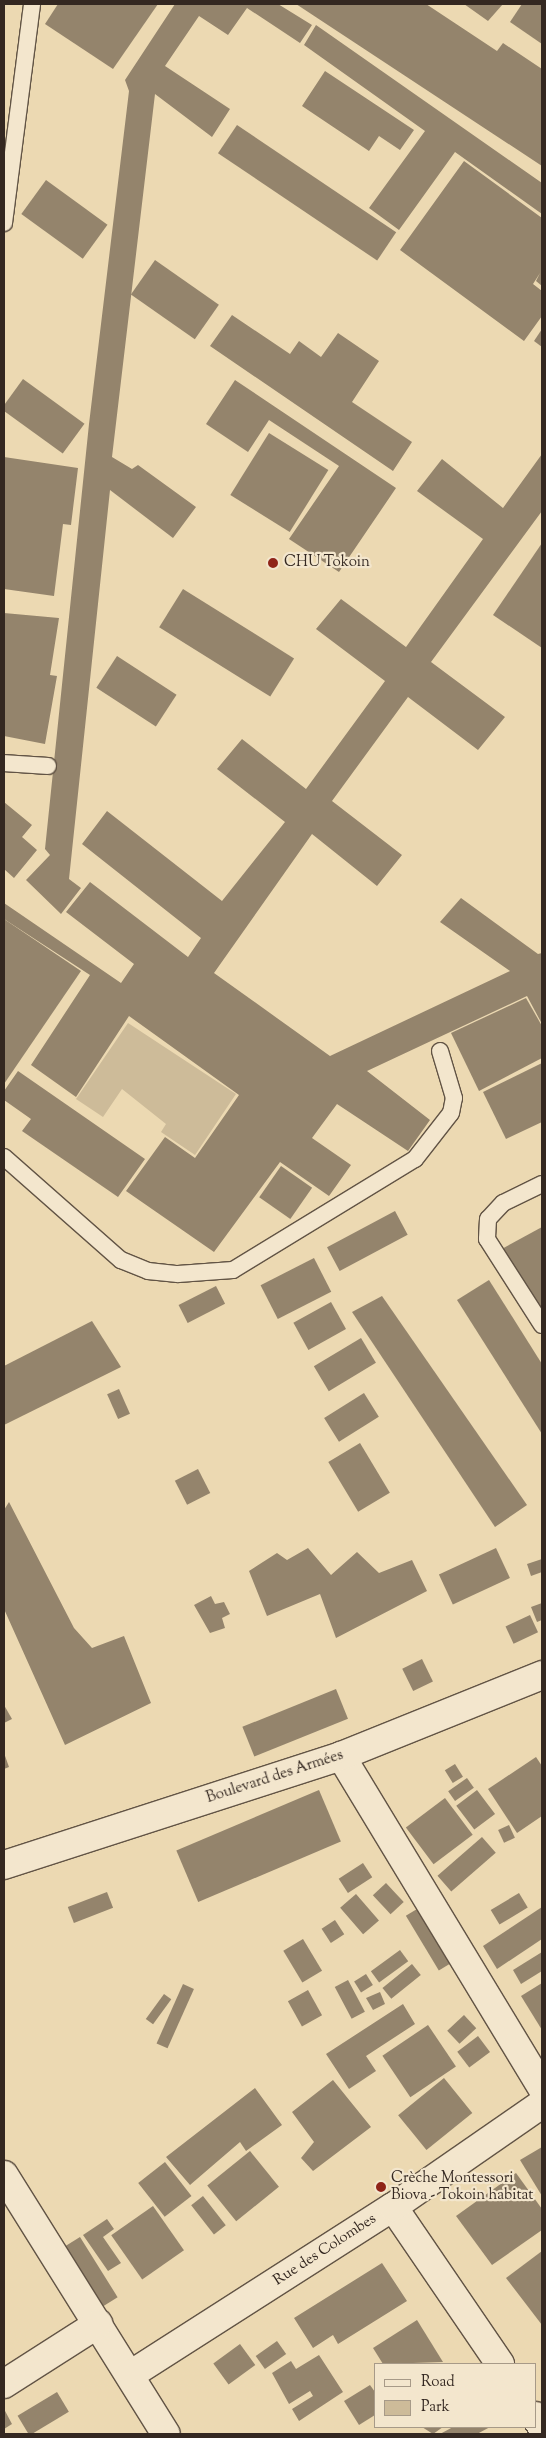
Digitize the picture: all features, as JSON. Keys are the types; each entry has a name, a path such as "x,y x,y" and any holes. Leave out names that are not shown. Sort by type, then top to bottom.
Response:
{"street":[{"name":"Boulevard des Armées","path":"4,1865 341,1756 542,1676"},
{"path":"341,1756 542,2088"},
{"name":"Rue des Colombes","path":"130,2375 393,2207 542,2104"},
{"path":"4,2175 166,2434"},
{"path":"393,2207 499,2363"},
{"path":"4,2384 98,2324"}],"lane":[{"path":"4,223 32,4"},
{"path":"4,763 48,766"},
{"path":"4,1156 121,1260 148,1271 178,1274 233,1270 415,1159 451,1113 454,1098 440,1051"},
{"path":"542,1184 503,1203 488,1219 486,1239 542,1325"}],"green space":[{"path":"128,1023 236,1094 195,1155 161,1132 166,1124 122,1089 103,1117 76,1099"}],"building":[{"path":"58,4 158,4 113,69 45,24"},
{"path":"175,4 278,4 312,25 300,43 247,8 228,35 199,16 165,66 230,109 212,137 155,94 112,457 132,469 138,465 196,507 173,538 110,490 69,879 81,888 61,914 26,880 50,855 45,849 89,424 129,91 125,80"},
{"path":"296,4 426,4 497,51 503,43 542,69 542,166"},
{"path":"464,4 503,4 488,21"},
{"path":"522,4 542,4 542,44 510,22"},
{"path":"316,25 542,183 542,214 455,152 399,230 369,208 425,131 304,45"},
{"path":"325,71 414,130 400,150 379,136 369,151 302,106"},
{"path":"237,125 396,232 377,261 218,153"},
{"path":"464,161 542,218 542,286 536,281 540,273 533,284 542,291 542,316 524,341 400,250"},
{"path":"46,180 107,225 83,259 21,214"},
{"path":"155,260 219,305 195,339 131,294"},
{"path":"232,315 290,354 299,341 321,357 338,333 379,361 352,402 412,442 393,471 210,346"},
{"path":"542,329 542,347 534,341"},
{"path":"23,379 84,424 63,454 4,411 4,405"},
{"path":"235,380 396,488 339,572 289,539 339,466 269,420 248,452 206,424"},
{"path":"269,433 328,470 290,532 230,495"},
{"path":"542,454 542,511 431,662 505,717 478,750 408,697 332,801 402,855 377,886 312,834 214,973 330,1056 510,971 440,922 461,898 538,954 542,953 542,1024 527,996 367,1071 430,1120 408,1151 337,1104 312,1138 351,1165 329,1196 280,1162 214,1252 126,1191 165,1137 195,1158 239,1095 129,1016 76,1097 31,1065 90,975 4,919 4,903 121,983 134,964 66,912 90,882 188,957 201,938 82,844 107,811 222,901 285,822 217,769 242,739 306,789 385,681 316,629 341,599 406,647 483,539 417,491 442,459 503,508"},
{"path":"4,457 78,468 71,525 63,524 54,596 4,589"},
{"path":"542,543 542,648 493,615"},
{"path":"183,589 294,658 270,697 159,627"},
{"path":"4,613 59,618 50,675 57,676 45,744 4,736"},
{"path":"117,656 177,695 156,727 96,688"},
{"path":"4,802 32,825 22,837 37,850 14,878 4,869"},
{"path":"4,919 81,971 4,1084"},
{"path":"526,998 542,1026 542,1058 479,1091 451,1033"},
{"path":"542,1063 542,1122 506,1139 483,1092"},
{"path":"18,1071 145,1159 118,1197 22,1131 31,1119 4,1100 4,1091"},
{"path":"281,1166 312,1188 290,1219 259,1197"},
{"path":"395,1211 408,1235 340,1271 327,1247"},
{"path":"542,1227 542,1315 500,1250"},
{"path":"314,1258 331,1292 278,1319 261,1285"},
{"path":"489,1280 542,1364 542,1434 457,1300"},
{"path":"216,1286 225,1304 188,1323 179,1305"},
{"path":"382,1296 527,1505 495,1527 352,1312"},
{"path":"331,1302 346,1329 308,1350 293,1323"},
{"path":"92,1321 121,1367 4,1425 4,1366"},
{"path":"361,1338 376,1363 329,1391 314,1366"},
{"path":"119,1389 130,1414 118,1419 107,1394"},
{"path":"364,1393 379,1417 339,1442 324,1418"},
{"path":"360,1443 390,1493 358,1512 328,1462"},
{"path":"198,1469 210,1493 187,1505 175,1481"},
{"path":"9,1502 74,1628 92,1648 124,1636 151,1703 65,1745 4,1609 4,1510"},
{"path":"308,1548 331,1575 357,1552 379,1573 412,1560 427,1591 336,1638 320,1594 267,1616 249,1571 277,1553 287,1560"},
{"path":"496,1548 510,1578 453,1605 439,1575"},
{"path":"542,1559 542,1572 531,1576 527,1564"},
{"path":"211,1596 215,1604 224,1602 230,1614 222,1618 225,1628 210,1633 194,1605"},
{"path":"542,1603 542,1620 537,1622 531,1607"},
{"path":"530,1615 538,1632 514,1644 506,1626"},
{"path":"422,1659 433,1681 413,1691 402,1669"},
{"path":"336,1689 348,1719 254,1757 242,1727"},
{"path":"4,1705 12,1719 4,1723"},
{"path":"4,1753 9,1767 4,1769"},
{"path":"536,1757 542,1766 542,1816 517,1833 488,1789"},
{"path":"455,1764 463,1777 453,1783 445,1770"},
{"path":"467,1778 474,1788 455,1801 448,1791"},
{"path":"319,1790 341,1842 198,1902 176,1851"},
{"path":"477,1790 495,1814 474,1830 456,1806"},
{"path":"445,1798 473,1835 434,1864 406,1827"},
{"path":"509,1825 515,1838 504,1843 498,1830"},
{"path":"482,1837 496,1853 451,1892 437,1876"},
{"path":"363,1863 372,1877 348,1893 339,1879"},
{"path":"386,1883 404,1902 391,1914 373,1895"},
{"path":"107,1892 113,1908 74,1923 68,1907"},
{"path":"519,1893 528,1908 499,1925 491,1910"},
{"path":"356,1894 379,1920 363,1934 340,1908"},
{"path":"542,1907 542,1939 497,1969 483,1946"},
{"path":"417,1909 450,1964 439,1971 406,1916"},
{"path":"335,1920 344,1934 331,1943 322,1929"},
{"path":"303,1939 322,1971 302,1983 283,1951"},
{"path":"400,1950 408,1961 379,1982 371,1971"},
{"path":"542,1952 542,1971 521,1984 513,1970"},
{"path":"412,1964 421,1975 391,1999 382,1988"},
{"path":"366,1974 373,1985 361,1992 354,1981"},
{"path":"348,1980 365,2012 352,2019 335,1987"},
{"path":"542,1983 542,2030 521,1996"},
{"path":"183,1984 194,1989 168,2048 157,2043"},
{"path":"308,1990 322,2015 302,2027 288,2001"},
{"path":"380,1992 385,2004 373,2010 366,1998"},
{"path":"164,1994 171,1999 153,2024 146,2019"},
{"path":"403,2004 415,2024 366,2056 376,2071 349,2089 326,2054"},
{"path":"464,2015 476,2028 459,2044 447,2031"},
{"path":"428,2025 456,2066 410,2097 382,2056"},
{"path":"478,2036 490,2052 469,2068 457,2052"},
{"path":"444,2078 472,2113 426,2150 398,2115"},
{"path":"333,2080 371,2127 313,2171 301,2158 314,2142 292,2112"},
{"path":"255,2088 282,2125 246,2151 240,2142 190,2185 166,2157"},
{"path":"542,2147 542,2196 520,2160"},
{"path":"250,2151 279,2187 236,2221 207,2186"},
{"path":"165,2162 191,2196 165,2217 138,2183"},
{"path":"516,2173 542,2209 542,2230 492,2265 456,2216"},
{"path":"203,2196 226,2225 214,2234 191,2205"},
{"path":"153,2206 184,2250 142,2279 111,2235"},
{"path":"107,2219 114,2229 103,2237 121,2263 108,2271 83,2235"},
{"path":"80,2237 118,2297 102,2307 65,2247"},
{"path":"542,2251 542,2325 506,2278"},
{"path":"382,2263 407,2301 338,2344 333,2335 313,2348 294,2318"},
{"path":"417,2320 443,2362 382,2363 373,2348"},
{"path":"277,2341 286,2354 265,2369 256,2356"},
{"path":"240,2344 255,2365 229,2384 213,2363"},
{"path":"319,2355 343,2392 299,2421 292,2409 313,2396 310,2391 289,2404 272,2373 291,2361 296,2369"},
{"path":"370,2385 374,2391 374,2416 359,2425 344,2401"},
{"path":"57,2392 69,2412 32,2434 29,2434 18,2416"},
{"path":"4,2409 12,2424 4,2429"},
{"path":"424,2428 442,2428 433,2434"},
{"path":"451,2428 488,2428 477,2434 440,2434"}],"place":[{"name":"CHU Tokoin","path":"273,563"},
{"name":"Crèche Montessori Biova - Tokoin habitat","path":"381,2187"}]}
